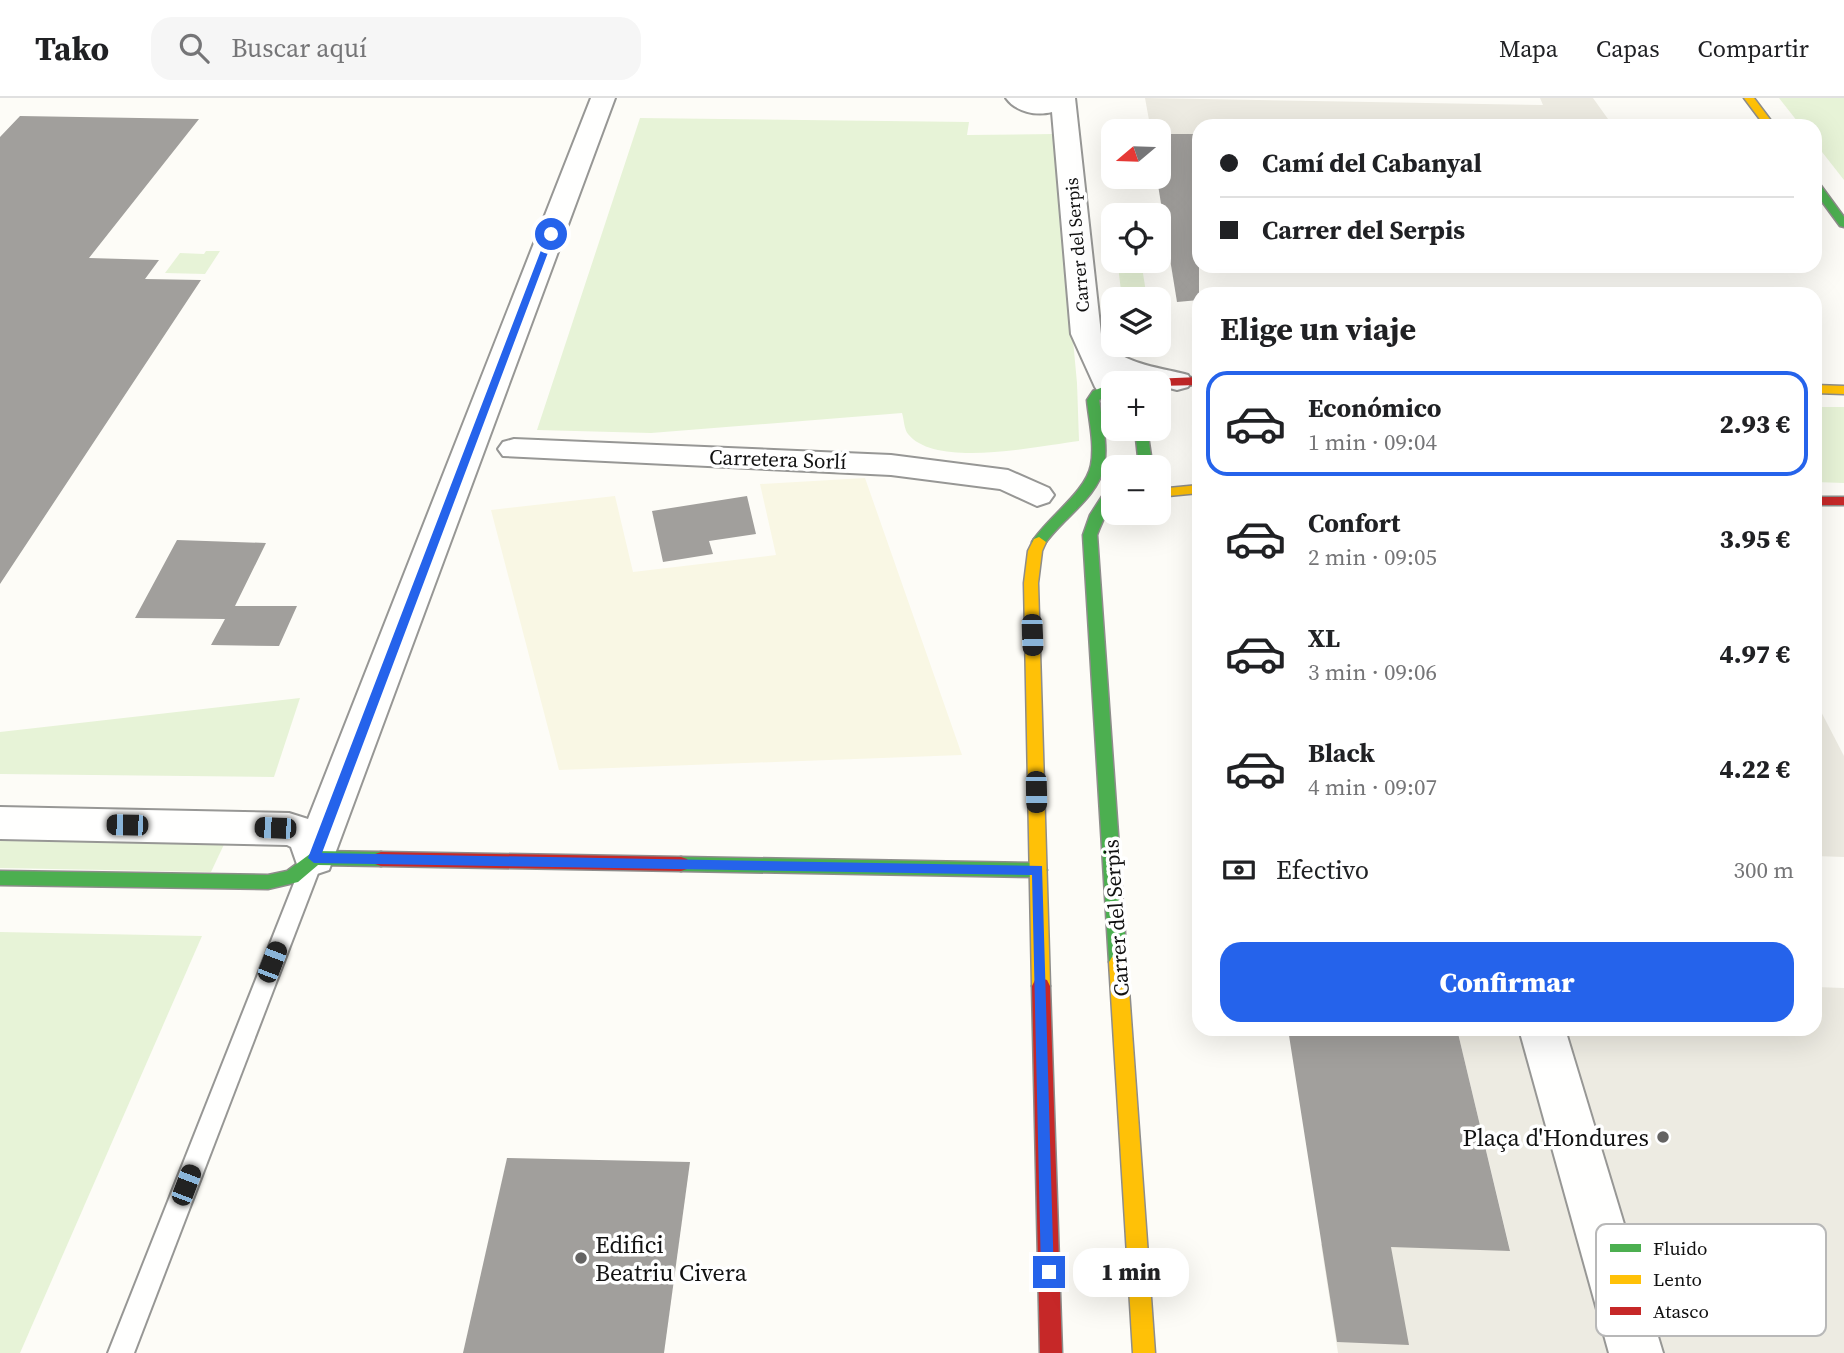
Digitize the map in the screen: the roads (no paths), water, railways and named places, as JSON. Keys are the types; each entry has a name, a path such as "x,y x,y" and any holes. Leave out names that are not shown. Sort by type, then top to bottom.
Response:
{"street":[{"path":"0,878 258,882 292,877 314,858 603,98"},
{"name":"Carrer del Serpis","path":"1018,98 1037,106 1052,105 1063,98 1086,334 1102,371"},
{"path":"1749,98 1765,119"},
{"path":"1822,195 1844,224"},
{"path":"1093,352 1118,365 1172,383"},
{"path":"1822,389 1844,390"},
{"name":"Carrer del Serpis","path":"1051,1353 1031,583 1035,551 1047,527 1093,478 1098,466 1093,400 1101,393"},
{"name":"Carretera Sorlí","path":"514,449 891,464 1008,480 1037,495"},
{"path":"1171,477 1192,487"},
{"path":"1171,492 1192,489"},
{"path":"1822,501 1844,501"},
{"name":"Carrer del Serpis","path":"1101,512 1097,515 1090,536 1144,1353"},
{"path":"0,823 289,828 310,837 314,858"},
{"path":"314,858 1038,870"},
{"path":"1544,1036 1599,1224"},
{"path":"1631,1336 1636,1353"}],"lane":[{"path":"121,1353 314,858"}],"place":[{"name":"Plaça d'Hondures","path":"1663,1137"},
{"name":"Edifici Beatriu Civera","path":"581,1258"}]}
